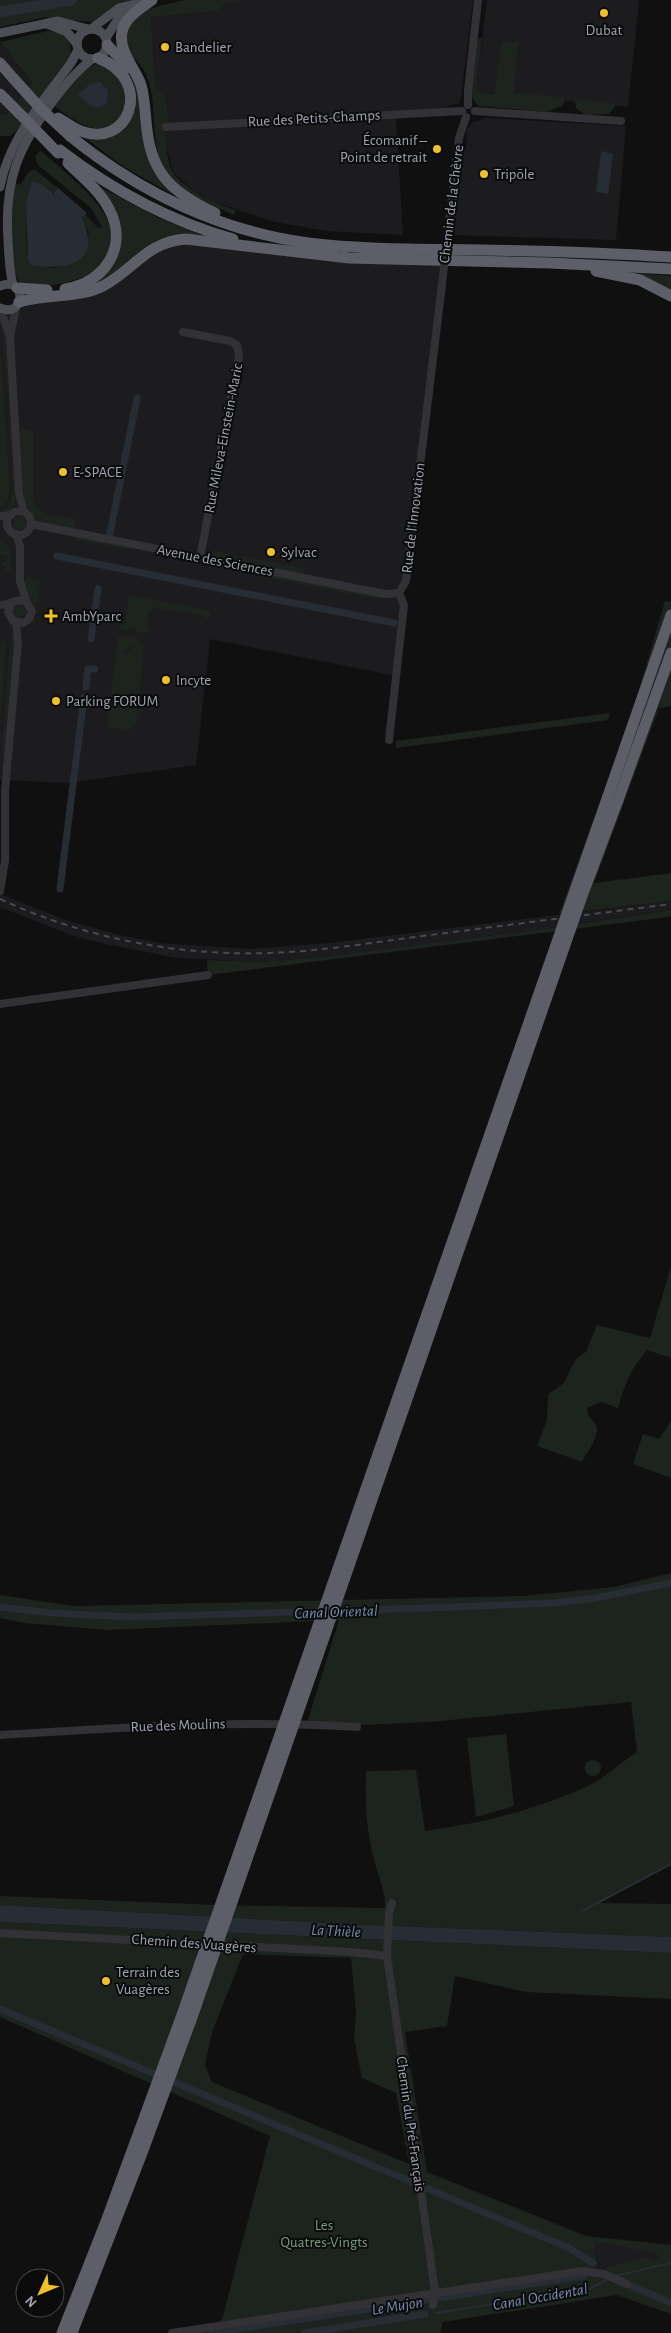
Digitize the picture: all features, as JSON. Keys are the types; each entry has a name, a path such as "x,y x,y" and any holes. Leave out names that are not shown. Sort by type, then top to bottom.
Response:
{"highway":[{"path":"152,0 130,17 122,31 123,49 139,79 151,154 158,170 168,183 182,194 208,209 287,239"},
{"path":"107,41 139,79"},
{"path":"73,133 92,134 110,131 120,125 130,109 131,94 124,77 114,66 95,59"},
{"path":"0,63 13,78 120,173 167,199 231,225 287,239 360,247 671,257"},
{"path":"0,94 59,151 96,192 109,209 116,225 115,251 103,272 83,284 42,291 15,287"},
{"path":"59,151 112,186 176,219 245,242 301,253"},
{"path":"18,304 94,290 115,278 150,250 171,241 192,239 301,253 376,260 550,263 671,269"},
{"path":"550,263 626,276 654,286 671,296"},
{"path":"62,2333 107,2219 182,2015 671,615"},
{"path":"72,2333 139,2162 190,2020 579,904 671,654"}],"main road":[{"path":"0,187 8,158 18,137 71,63 80,34 119,8 152,0"},
{"path":"0,308 7,310 18,304 20,293 15,287 10,272 7,217 9,188 16,162 27,138 75,73 105,52 107,41 118,19 140,3"},
{"path":"0,34 62,21 100,31 107,41"},
{"path":"47,24 67,32 83,56 95,59"},
{"path":"0,286 7,284 15,287"}],"street":[{"path":"474,111 471,117 464,114 464,107 468,105 478,0"},
{"path":"468,105 473,107 474,111"},
{"path":"474,111 621,121"},
{"name":"Rue des Petits-Champs","path":"166,127 464,114"},
{"name":"Chemin de la Chèvre","path":"441,293 459,138 464,114"},
{"name":"Rue de l'Innovation","path":"389,740 404,605 399,593 406,581 441,293"},
{"path":"10,338 18,304"},
{"path":"0,308 10,338 19,493 24,512 30,517 31,524 20,546"},
{"name":"Rue Mileva-Einstein-Maric","path":"182,332 230,341 237,345 239,357 200,557"},
{"path":"0,891 5,856 4,802 18,643 32,611 26,601 20,581 20,546 7,524 13,513 19,493"},
{"path":"0,516 24,512"},
{"path":"0,524 13,532 27,532"},
{"name":"Avenue des Sciences","path":"31,524 391,595 399,593"},
{"path":"18,643 13,620 8,612 20,581"},
{"path":"0,605 26,601"},
{"path":"0,612 13,620 26,622"},
{"path":"0,1004 208,975"},
{"name":"Rue des Moulins","path":"0,1735 199,1723 307,1723 357,1727"},
{"name":"Chemin du Pré-Français","path":"392,1903 389,1913 387,1953 422,2196 434,2292 433,2305"},
{"name":"Chemin des Vuagères","path":"0,1933 387,1953"},
{"path":"172,2333 574,2272 596,2272 627,2284"}],"shaded area":[{"path":"245,0 473,0 459,103 447,106 447,115 396,118 403,235 326,231 271,221 210,200 192,189 173,172 166,145 164,123 169,122 165,95 156,87 151,17 219,11 226,3"},
{"path":"487,0 639,0 628,107 476,92"},
{"path":"0,43 32,83 6,115 0,114"},
{"path":"487,118 626,126 616,240 452,235 461,159 464,149 466,149 467,129 473,122"},
{"path":"165,243 445,261 401,596 396,676 210,639 196,765 68,783 0,780 0,313 12,314 23,305 59,296"},
{"path":"0,894 68,921 120,935 159,943 251,949 329,943 671,901 671,910 544,929 328,956 262,962 177,958 105,944 71,935 0,907"},
{"path":"596,2242 656,2252 664,2256 661,2259 604,2274 588,2271 597,2258 594,2254"}],"green space":[{"path":"0,0 136,0 93,22 48,19 47,17 0,27"},
{"path":"186,0 245,0 226,3 219,11 151,17 156,87 165,95 169,123 164,123 170,166 174,174 189,188 219,204 236,210 234,215 191,194 169,175 161,162 157,148 151,88 146,74 127,49 126,27 138,14 162,5"},
{"path":"48,31 59,33 67,39 71,48 69,60 19,129 10,136 0,136 0,114 6,115 32,83 0,42"},
{"path":"482,38 476,92 494,94 502,42 518,42 514,93 562,97 565,101 562,106 547,112 479,106 471,94 477,40"},
{"path":"96,64 111,70 122,85 125,96 124,107 119,118 111,125 103,128 86,126 77,122 55,106 85,69"},
{"path":"125,68 137,88 144,145 174,192 172,194 124,167 84,137 126,123"},
{"path":"578,99 617,104 609,114 585,115 576,108 575,101"},
{"path":"40,150 95,201 107,219 111,238 109,253 100,266 87,275 53,285 20,283 16,275 11,250 14,183 20,185 28,173 34,169 58,188 52,193 43,185 26,208 27,247 33,266 56,268 89,234 82,218 85,214 98,228 102,227 91,208 38,165 35,157"},
{"path":"98,186 157,217 200,235 186,236 109,280 83,287 119,245"},
{"path":"632,273 671,276 671,293"},
{"path":"0,315 6,341 9,374 15,494 13,506 9,510 2,512 11,501 13,494 8,392"},
{"path":"0,341 10,493 7,501 0,507"},
{"path":"19,427 33,432 33,499 35,505 43,512 76,519 74,529 40,522 27,505 20,464"},
{"path":"17,516 23,516 27,523 23,530 17,530 13,526 13,520"},
{"path":"76,536 131,547 130,550 75,540"},
{"path":"0,539 9,549 11,571 1,572 5,571 5,566 1,566 2,561 6,562 8,556 0,554"},
{"path":"207,550 304,568 303,574 214,556"},
{"path":"213,563 383,597 382,600 212,567"},
{"path":"27,578 41,580 36,607 28,597 24,581"},
{"path":"129,595 207,610 210,612 210,617 204,619 201,615 153,608 149,611 147,629 152,630 138,633 134,627 128,631 119,628 119,626 124,626"},
{"path":"665,601 671,602 671,706 659,708 594,883 671,873 671,901 559,914 632,714"},
{"path":"17,604 23,604 27,611 23,618 17,618 13,614 13,608"},
{"path":"11,636 14,636 4,752 1,756"},
{"path":"134,636 140,642 122,652 124,654 139,643 144,646 136,724 130,730 107,727 118,637"},
{"path":"0,641 6,643 0,728"},
{"path":"610,713 608,720 396,748 396,741"},
{"path":"671,910 671,916 653,919 208,975 207,960 262,962 328,956 544,929"},
{"path":"671,1267 671,1358 647,1350 629,1378 618,1408 602,1402 587,1408 597,1429 595,1439 582,1462 537,1446 547,1420 548,1394 563,1384 576,1359 586,1352 597,1325 650,1338"},
{"path":"671,1421 671,1478 633,1464 643,1434 659,1439"},
{"path":"671,1573 671,1864 600,1903 671,1904 671,1937 346,1924 0,1905 0,1896 217,1905 385,1908 383,1889 373,1856 367,1824 366,1771 416,1770 425,1831 488,1820 570,1794 590,1785 637,1752 631,1702 431,1722 360,1725 307,1723 339,1620 107,1630 25,1623 0,1618 0,1595 73,1606 523,1596 614,1587"},
{"path":"506,1734 514,1806 476,1817 467,1738"},
{"path":"593,1760 599,1762 601,1768 599,1774 593,1776 587,1774 585,1768 587,1762"},
{"name":"Les Quatres-Vingts","path":"0,1922 671,1953 671,1999 526,1992 455,1976 447,2026 405,2032 427,2172 586,2236 671,2245 671,2314 617,2295 443,2322 440,2333 167,2333 220,2323 270,2136 0,2017","holes":["243,1954 351,1958 356,2014 354,2039 362,2078 396,2093 409,2164 212,2082 205,2065 212,2032","596,2242 647,2251 649,2254 656,2252 657,2255 663,2257 653,2261 648,2257 607,2267 604,2274 588,2271 597,2258 594,2254"]}],"water":[{"path":"99,81 108,91 107,102 99,107 95,107 88,104 78,94 92,83"},
{"path":"601,151 613,154 608,194 596,192"},
{"path":"32,181 43,185 64,203 53,193 58,188 87,213 82,218 87,233 88,245 85,254 79,260 70,264 47,267 33,266 28,261 26,202"},
{"name":"La Thièle","path":"0,1905 346,1924 671,1937 671,1953 0,1922"}],"waterway":[{"path":"0,12 71,0"},
{"path":"110,533 137,398"},
{"path":"57,556 394,623"},
{"path":"91,639 98,589"},
{"path":"86,687 88,669 95,669"},
{"path":"60,889 84,697"},
{"name":"Canal Oriental","path":"0,1607 52,1613 132,1617 426,1608 555,1603 596,1598 671,1583"},
{"path":"582,1911 671,1864"},
{"path":"0,2009 569,2248 593,2263"},
{"name":"Canal Occidental","path":"615,2276 671,2263"},
{"name":"Le Mujon","path":"212,2333 583,2276"},
{"name":"Canal Occidental","path":"436,2313 589,2289 608,2279"},
{"name":"Le Mujon","path":"632,2286 671,2303"},
{"name":"Canal Occidental","path":"305,2333 425,2314"}],"railway":[{"path":"0,899 32,913 65,924 132,942 166,948 234,953 290,952 332,948 671,904"}],"place":[{"name":"Dubat","path":"604,13"},
{"name":"Bandelier","path":"165,47"},
{"name":"Écomanif – Point de retrait","path":"437,149"},
{"name":"Tripōle","path":"484,174"},
{"name":"E-SPACE","path":"63,472"},
{"name":"Sylvac","path":"271,552"},
{"name":"AmbYparc","path":"51,616"},
{"name":"Incyte","path":"166,680"},
{"name":"Parking FORUM","path":"56,701"},
{"name":"Terrain des Vuagères","path":"106,1981"}]}
